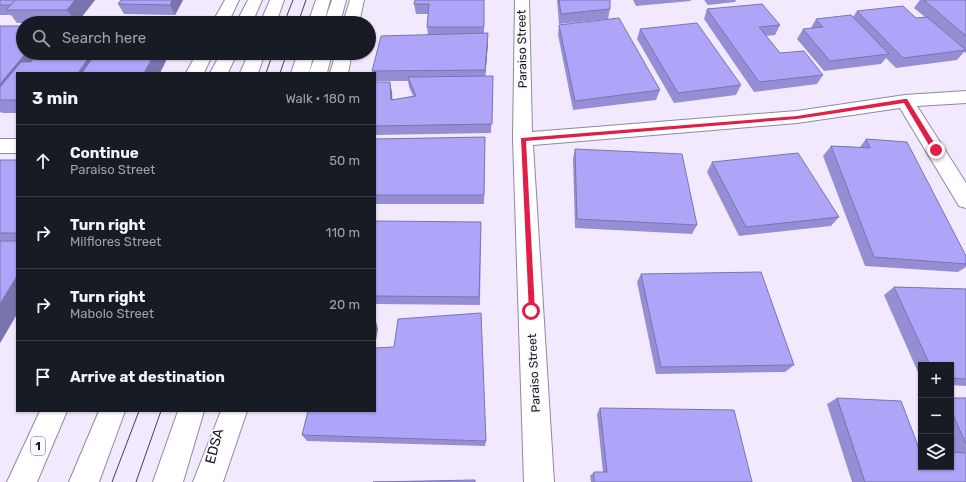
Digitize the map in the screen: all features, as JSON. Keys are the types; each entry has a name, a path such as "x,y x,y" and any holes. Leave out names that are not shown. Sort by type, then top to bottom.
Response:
{"main road":[{"path":"224,16 232,0"},
{"path":"247,16 255,0"},
{"path":"271,16 277,0"},
{"path":"318,16 323,0"},
{"path":"334,16 339,0"},
{"path":"353,16 357,0"},
{"name":"Paraiso Street","path":"522,0 523,139 539,482"},
{"path":"196,72 202,60"},
{"path":"220,72 226,60"},
{"path":"249,72 254,60"},
{"path":"300,72 304,60"},
{"path":"318,72 322,60"},
{"path":"339,72 342,60"},
{"path":"523,139 797,117 905,101 966,97"},
{"path":"905,101 966,200"},
{"path":"0,146 16,146"},
{"name":"1","path":"22,482 54,412"},
{"path":"84,482 112,412"},
{"path":"168,482 191,412"},
{"name":"EDSA","path":"204,482 223,412"},
{"path":"208,482 234,412"}],"building":[{"path":"0,0 15,0 10,5 0,5"},
{"path":"15,0 75,0 67,10 6,10"},
{"path":"121,0 172,0 170,5 118,4"},
{"path":"415,0 484,0 484,27 427,27 429,4 414,4"},
{"path":"559,0 610,0 610,9 561,14"},
{"path":"924,0 966,0 966,36"},
{"path":"762,4 780,25 759,27 780,53 804,51 823,75 759,82 707,9"},
{"path":"903,6 916,18 927,17 966,50 903,58 857,11"},
{"path":"851,15 889,54 830,61 803,29 823,27 816,19"},
{"path":"619,18 660,90 575,101 559,25"},
{"path":"697,23 741,85 678,93 640,29"},
{"path":"0,26 16,26 16,60 20,60 0,84"},
{"path":"488,33 485,70 372,71 381,36"},
{"path":"32,60 87,60 79,72 16,72 16,100 0,100 0,87 21,62 31,62"},
{"path":"91,60 151,60 145,72 83,72"},
{"path":"493,76 492,124 376,126 376,82 390,82 391,100 416,96 408,77"},
{"path":"485,137 484,195 376,195 376,139"},
{"path":"866,139 907,142 966,256 966,264 874,257 831,146 870,148"},
{"path":"575,149 682,154 697,225 577,219"},
{"path":"798,153 839,217 746,227 712,162"},
{"path":"0,160 16,160 16,233 0,233"},
{"path":"376,221 481,222 479,297 376,296"},
{"path":"0,241 16,241 16,278 0,304"},
{"path":"761,272 794,365 661,367 641,274"},
{"path":"894,287 966,289 966,379 954,378 954,362 929,362"},
{"path":"481,313 486,441 302,435 308,412 376,412 376,348 394,347 398,319"},
{"path":"837,398 901,401 918,446 918,470 954,470 954,452 966,453 966,482 865,482"},
{"path":"954,398 966,398 966,444 954,417"},
{"path":"600,408 734,410 752,482 594,482 594,472 607,472"},
{"path":"475,480 475,482 373,482"}],"tram line":[{"path":"287,16 293,0"},
{"path":"300,16 306,0"},
{"path":"266,72 271,60"},
{"path":"280,72 285,60"},
{"path":"112,482 139,412"},
{"path":"136,482 161,412"}],"route":[{"path":"531,311 523,139 797,117 905,101 936,150"}]}
